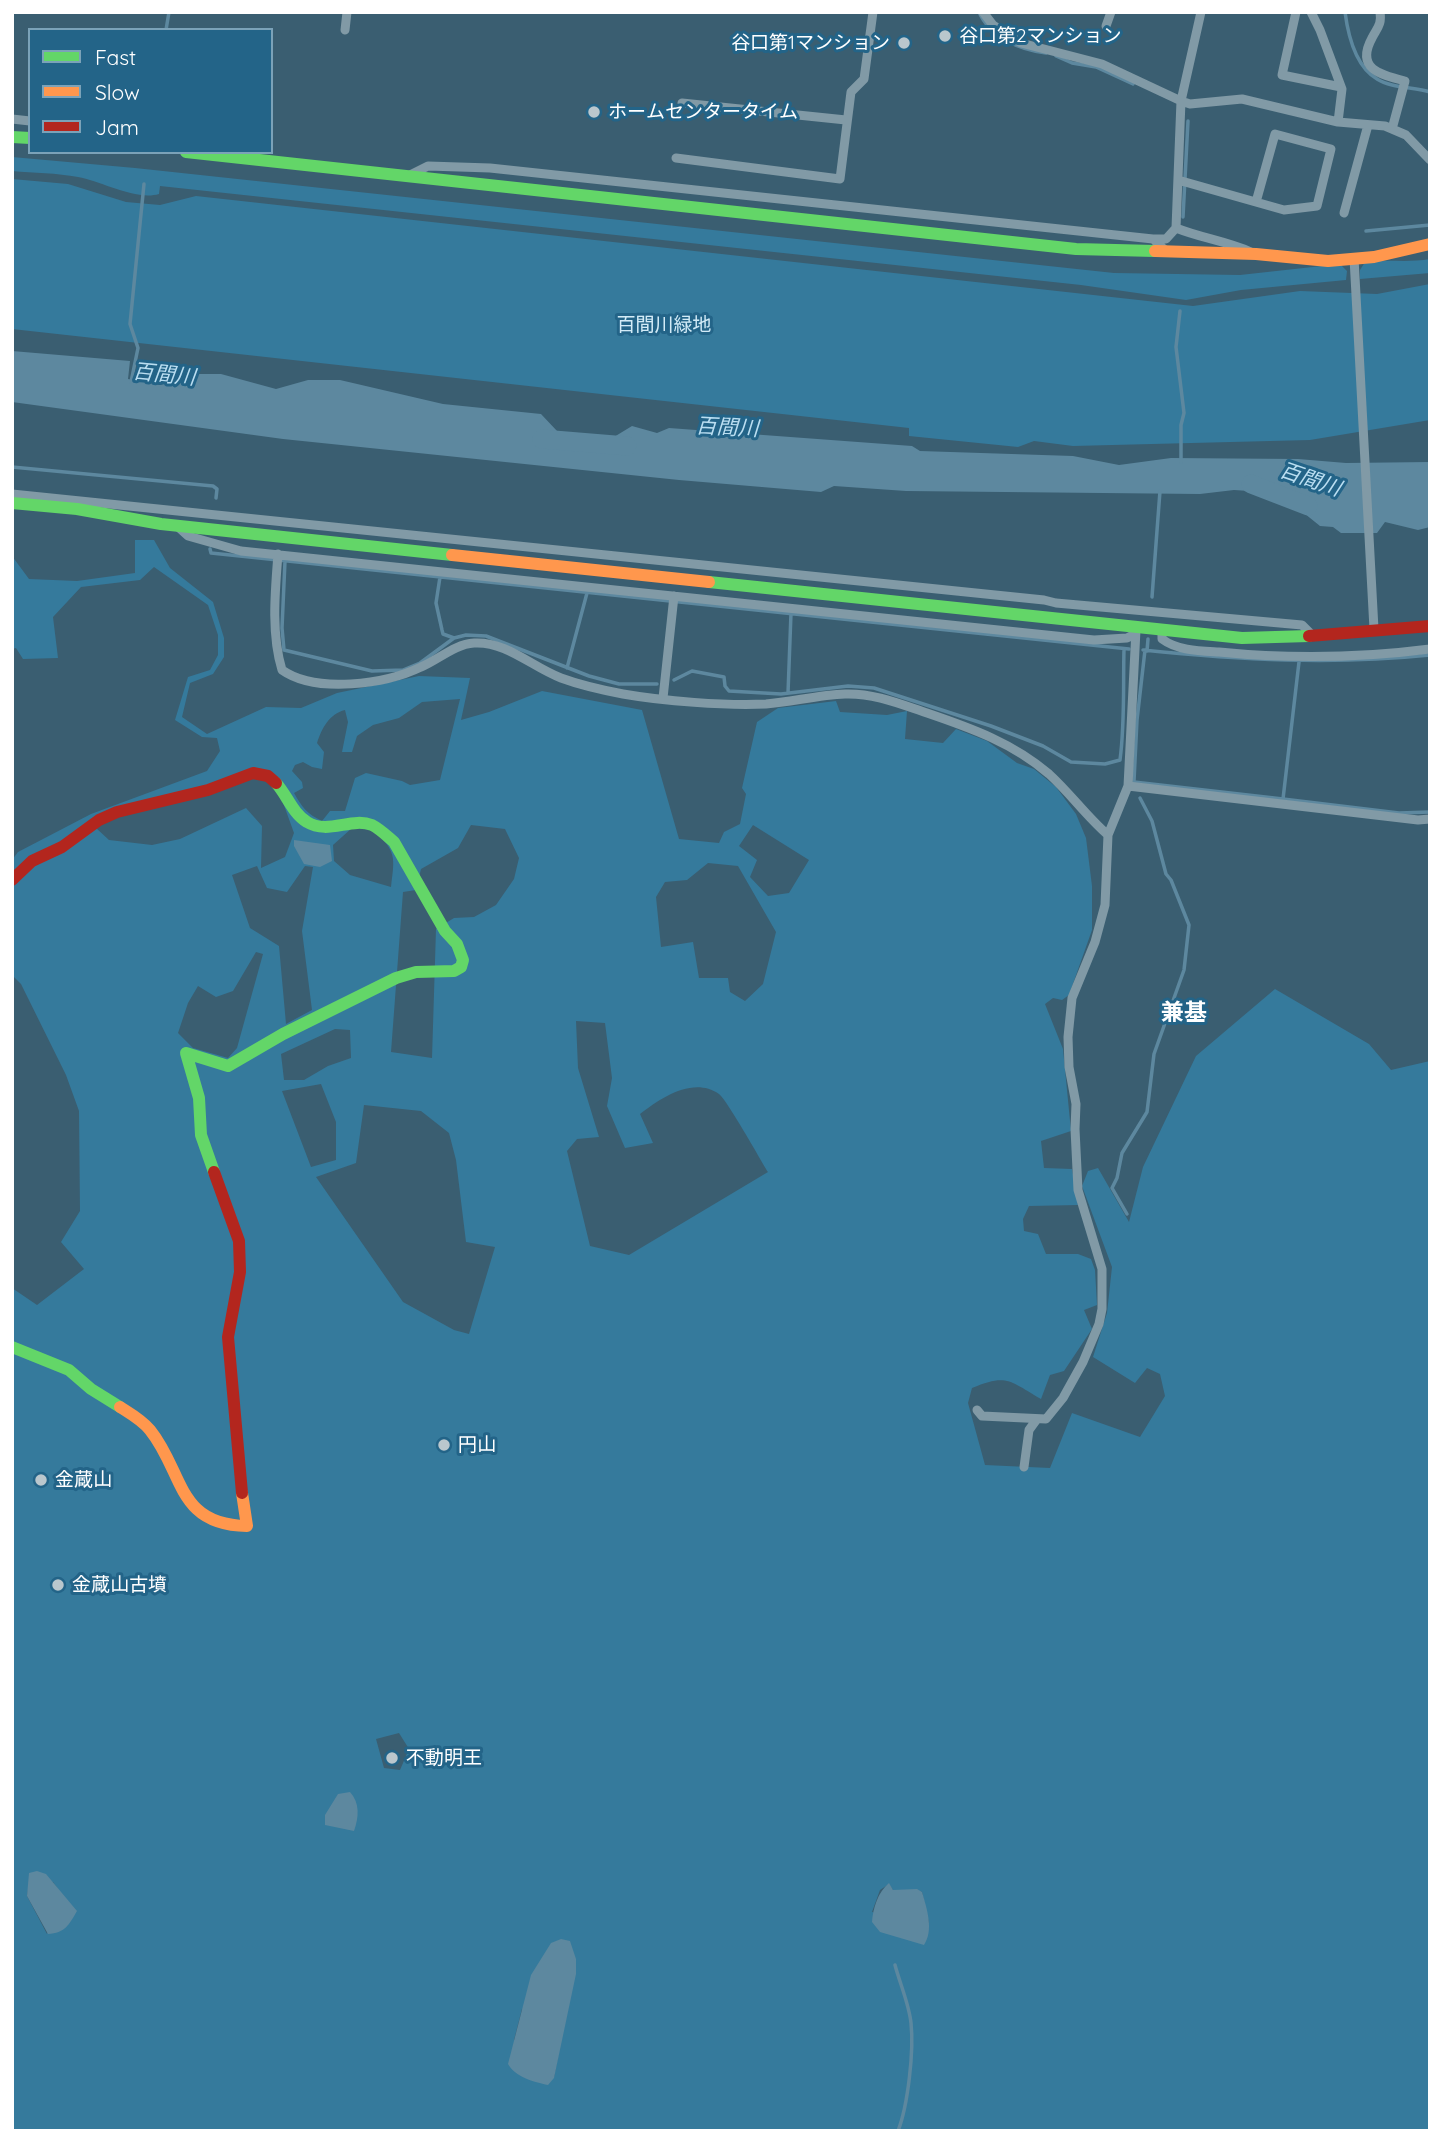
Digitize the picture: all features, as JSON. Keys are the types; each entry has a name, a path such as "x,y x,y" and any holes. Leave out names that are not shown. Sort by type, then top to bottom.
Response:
{"street":[{"path":"345,30 347,12"},
{"path":"676,158 839,180 851,92 864,79 873,12"},
{"path":"983,12 993,25 1021,43 1102,64 1190,104 1242,99 1338,122 1392,129 1406,135 1430,160"},
{"path":"1106,26 1111,12"},
{"path":"407,176 428,166 490,168 1166,239 1176,228 1183,181 1181,101 1201,12"},
{"path":"1296,12 1282,75 1341,87"},
{"path":"1311,12 1341,87 1338,122"},
{"path":"1380,12 1380,28 1371,39 1367,62 1373,70 1405,81 1392,129"},
{"path":"682,103 846,120"},
{"path":"1344,213 1368,125"},
{"path":"1183,181 1283,210 1317,206 1331,149 1275,134 1256,202"},
{"path":"204,154 1076,249 1256,254 1354,262 1430,244"},
{"path":"1176,228 1200,238 1231,243 1256,254"},
{"path":"1153,239 1166,251"},
{"path":"1354,262 1374,623"},
{"path":"12,494 1056,603 1302,625 1312,635"},
{"path":"12,503 77,509 177,526 983,610 1136,631 1242,638 1312,635 1374,623 1430,626"},
{"path":"177,526 188,536 278,558 674,600 1094,640 1127,638 1136,631"},
{"path":"278,558 275,601 278,648 282,670 288,674 315,682 375,682 421,668 470,643 484,643 499,646 561,678 623,694 745,704 843,694 875,696 987,734 1021,753 1049,775 1108,835"},
{"path":"663,698 674,600"},
{"path":"977,1410 982,1416 1046,1419 1063,1398 1083,1362 1099,1324 1102,1309 1102,1269 1078,1190 1076,1104 1067,1048 1072,998 1095,942 1105,905 1108,835 1128,786 1136,631"},
{"path":"1162,631 1162,639 1186,649 1269,656 1318,657 1430,649"},
{"path":"12,880 34,859 64,846 102,819 129,807 210,790 247,774 257,773 268,776 308,823 317,827 365,823 373,824 382,830 394,842 444,931 457,944 463,960 461,967 454,971 416,972 396,978 283,1034 228,1066 186,1053 199,1098 201,1135 239,1241 240,1272 228,1337 247,1526 240,1527 201,1514 193,1508 151,1431 139,1419 92,1389 69,1370 12,1347"},
{"path":"1128,786 1418,820 1430,819"},
{"path":"1024,1467 1029,1430 1037,1419"}],"green space":[{"path":"12,157 1114,273 1240,275 1340,264 1347,271 1346,280 1241,290 1186,300 1081,285 160,186 159,194 140,195 78,177 12,171"},
{"name":"百間川緑地","path":"12,179 68,184 126,202 160,205 196,196 1193,306 1300,291 1377,294 1430,284 1430,420 1310,440 1073,446 1034,441 1018,447 909,436 909,428 12,329"},
{"path":"1430,259 1430,273 1360,279 1360,270 1365,262"},
{"path":"135,540 154,540 170,568 213,602 224,638 224,657 213,674 190,683 182,717 207,734 266,707 301,708 337,693 419,676 470,678 461,720 542,691 642,710 679,839 719,843 724,832 740,824 746,794 742,788 757,722 778,708 836,701 840,712 887,715 907,711 905,739 943,743 956,729 987,741 1017,763 1034,769 1056,787 1076,814 1086,838 1092,886 1092,930 1069,995 1062,1000 1053,998 1045,1004 1063,1049 1071,1131 1041,1141 1044,1168 1072,1169 1078,1205 1029,1206 1023,1219 1024,1231 1038,1234 1046,1254 1078,1254 1091,1259 1095,1270 1097,1305 1084,1310 1092,1329 1064,1371 1050,1375 1041,1399 1008,1381 993,1381 972,1388 968,1403 985,1465 1050,1468 1072,1413 1140,1437 1165,1396 1160,1374 1147,1368 1135,1383 1093,1357 1107,1313 1112,1267 1082,1186 1088,1171 1098,1168 1129,1222 1143,1167 1196,1056 1275,989 1369,1044 1391,1070 1430,1061 1430,2131 12,2131 12,1288 37,1305 84,1269 61,1242 80,1211 79,1111 66,1075 21,984 12,975 12,860 18,852 91,814 207,771 220,751 217,738 202,737 175,720 188,677 210,670 218,655 218,635 208,605 154,567 140,580 81,587 53,617 58,658 23,659 16,648 12,649 12,556 29,579 77,581 135,573","holes":["460,699 440,780 410,785 366,773 355,778 345,811 330,811 322,821 312,816 294,793 303,788 302,782 292,771 295,765 303,762 322,769 324,752 317,743 327,722 339,712 345,710 348,722 342,752 352,752 357,736 373,725 399,718 422,702","254,775 271,782 281,797 294,833 285,857 261,868 262,826 246,808 180,839 152,845 109,840 96,828 115,816","471,825 505,829 519,858 514,879 496,905 474,917 454,918 436,929 432,1058 391,1052 403,892 416,890 421,869 458,848","753,825 809,860 789,893 768,896 750,877 757,860 739,846","352,828 375,830 387,844 392,856 391,887 350,875 334,861 333,845","708,863 738,866 776,932 763,984 745,1001 730,992 728,978 699,978 693,942 661,947 656,897 665,882 687,880","257,866 267,888 287,892 305,866 313,867 302,931 312,1010 286,1024 279,946 250,928 232,875","256,952 263,954 237,1048 228,1058 193,1048 178,1033 188,1003 198,986 216,997 233,991","576,1021 605,1023 612,1078 607,1106 625,1148 653,1143 640,1114 667,1096 699,1087 719,1094 768,1172 629,1255 590,1246 567,1151 577,1139 599,1137 578,1068","335,1029 350,1030 351,1058 328,1066 304,1080 284,1080 281,1054","321,1084 336,1122 336,1160 311,1167 282,1091","364,1105 421,1111 449,1133 456,1160 466,1242 495,1247 469,1334 454,1330 403,1302 316,1177 356,1163","399,1733 409,1749 400,1770 384,1768 376,1739","53,1882 58,1889 47,1934 27,1896 29,1883","889,1884 893,1890 922,1892 929,1923 872,1912 880,1890","522,2009 565,2019 554,2077 514,2040"]}],"water":[{"path":"12,351 130,361 128,379 160,385 184,379 191,374 221,374 276,389 308,380 340,380 443,404 541,414 574,449 591,451 632,426 657,433 669,428 912,446 920,451 1073,456 1119,465 1171,458 1298,459 1346,463 1430,462 1430,527 1418,530 1385,522 1377,533 1341,533 1333,527 1320,526 1279,493 1234,490 1200,494 906,491 834,486 821,492 283,439 12,402"},
{"path":"294,840 330,845 332,861 320,867 304,864 294,846"},
{"path":"350,1792 358,1810 354,1831 325,1825 325,1815 338,1794"},
{"path":"37,1871 46,1874 77,1911 69,1924 59,1932 48,1934 27,1896 29,1873"},
{"path":"889,1883 893,1890 917,1889 922,1892 929,1926 924,1945 880,1932 872,1922 877,1901"},
{"path":"561,1939 570,1941 576,1959 576,1974 554,2078 548,2085 520,2076 508,2064 531,1975 551,1943"}],"waterway":[{"path":"166,28 169,12"},
{"path":"979,12 990,29 1007,41 1046,53"},
{"path":"1345,12 1354,49 1369,73 1389,84 1430,92"},
{"path":"1056,56 1072,63 1096,67 1133,84"},
{"path":"1183,217 1188,121"},
{"path":"131,382 138,348 130,324 144,184"},
{"path":"1366,231 1430,225"},
{"path":"1180,311 1176,347 1184,413 1181,425 1181,462"},
{"name":"百間川","path":"542,439 627,446"},
{"path":"12,467 213,486 217,489 216,498"},
{"name":"百間川","path":"1251,484 1308,506"},
{"path":"1152,597 1160,491"},
{"path":"210,549 211,553 1129,649"},
{"path":"285,561 282,628 284,650 372,671 403,670 420,663 454,638 466,635 486,636 589,676 619,684 657,684"},
{"path":"440,577 436,603 442,630 443,634 454,638"},
{"path":"567,668 587,593"},
{"path":"788,693 791,613"},
{"path":"1147,651 1148,639"},
{"path":"674,680 692,671 724,677 729,691 781,694 848,686 874,688 991,726 1043,746 1071,762 1105,764 1120,760 1124,649"},
{"path":"1143,650 1286,660 1358,660 1430,655"},
{"path":"1134,781 1137,720 1145,650"},
{"path":"1134,782 1283,799 1299,662"},
{"path":"1127,1214 1112,1188 1122,1153 1147,1112 1154,1054 1184,970 1189,925 1166,874 1152,821 1140,798"},
{"path":"1283,799 1399,813 1430,812"},
{"path":"895,1965 908,2009 912,2035 907,2093 898,2131"}],"traffic: fast":[{"path":"12,137 28,138"},
{"path":"204,154 1076,249 1155,251"},
{"path":"12,503 77,509 161,524 452,555"},
{"path":"709,582 1242,638 1309,636"},
{"path":"214,1172 201,1135 199,1098 186,1053 228,1066 283,1034 396,978 416,972 454,971 461,967 463,960 457,944 445,931 394,842 372,825 364,823 315,826 298,814 276,783"},
{"path":"12,1347 69,1370 91,1389 120,1407"}],"traffic: slow":[{"path":"1155,251 1256,254 1328,261 1374,257 1430,244"},
{"path":"452,555 709,582"},
{"path":"120,1407 150,1430 185,1493 194,1506 207,1516 224,1523 247,1526 242,1493"}],"traffic: jam":[{"path":"1309,636 1430,626"},
{"path":"12,880 32,861 62,847 99,820 117,812 208,790 253,773 268,776 276,783"},
{"path":"214,1172 239,1241 240,1272 228,1337 242,1493"}],"place":[{"name":"谷口第2マンション","path":"945,36"},
{"name":"谷口第1マンション","path":"904,43"},
{"name":"ホームセンタータイム","path":"594,112"},
{"name":"円山","path":"444,1445"},
{"name":"金蔵山","path":"41,1480"},
{"name":"金蔵山古墳","path":"58,1585"},
{"name":"不動明王","path":"392,1758"}],"district":[{"name":"兼基","path":"1184,1013"}]}
